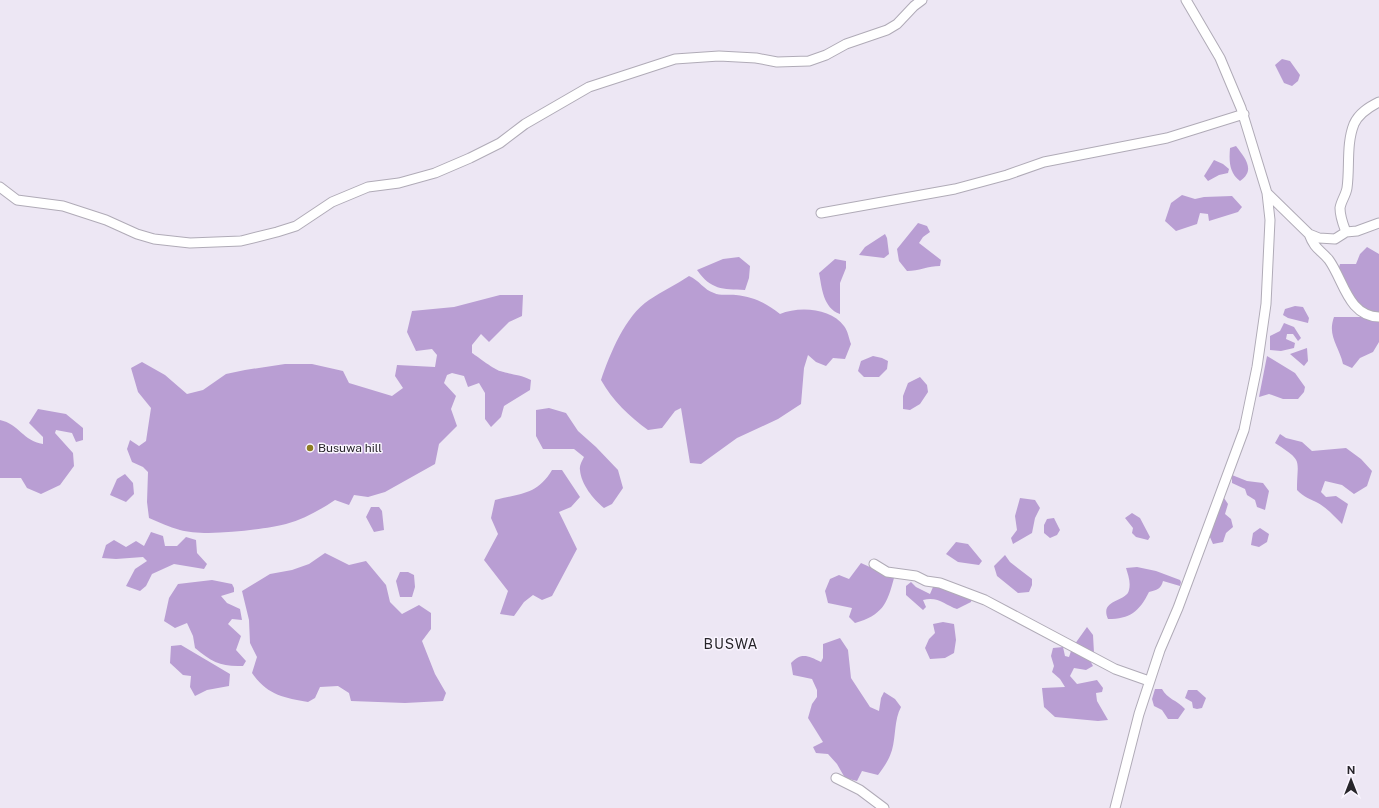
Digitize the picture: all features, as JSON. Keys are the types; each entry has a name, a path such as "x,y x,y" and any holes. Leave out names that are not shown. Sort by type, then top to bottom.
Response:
{"street":[{"path":"0,187 17,200 63,206 106,220 136,234 190,243 241,241 296,226 332,202 368,187 399,183 435,173 470,158 500,143 525,124 589,87 675,59 719,56 756,58 776,62 809,61 826,55 857,39 887,30 897,24 922,0"},
{"path":"1115,808 1129,750 1149,681 1160,650 1178,608 1244,430 1257,367 1266,304 1270,235 1267,193 1244,114 1220,58 1186,0"},
{"path":"1346,232 1341,220 1340,210 1347,190 1349,146 1354,124 1363,111 1379,102"},
{"path":"821,213 955,189 1007,175 1044,162 1167,138 1244,114"},
{"path":"1267,193 1309,234 1316,248 1330,262 1345,292 1353,304 1361,312 1371,317 1379,317"},
{"path":"1309,234 1319,238 1335,238 1346,232 1357,231 1379,223"},
{"path":"874,564 887,572 916,576 926,581 940,583 985,600 1115,669 1149,681"},
{"path":"836,778 860,790 884,808"}],"shaded area":[{"path":"1282,59 1290,61 1300,75 1298,81 1292,86 1284,83 1275,65"},
{"path":"1236,146 1245,159 1248,168 1245,177 1240,181 1236,178 1230,166 1230,148"},
{"path":"1214,160 1223,164 1229,169 1228,173 1219,175 1208,181 1204,176"},
{"path":"1182,195 1195,199 1204,197 1232,196 1242,207 1238,212 1209,221 1208,214 1200,213 1197,224 1176,231 1165,221 1171,203"},
{"path":"918,223 927,226 930,232 923,237 919,243 941,260 940,266 907,271 899,261 897,249"},
{"path":"885,234 889,254 884,258 859,255 865,247"},
{"path":"1367,247 1379,254 1379,314 1371,312 1359,304 1349,292 1338,271 1340,264 1356,264 1360,254"},
{"path":"739,257 750,266 749,278 745,290 723,289 712,285 702,277 697,270 723,259"},
{"path":"835,259 846,261 846,268 840,283 840,314 830,307 824,297 819,273"},
{"path":"689,276 710,292 754,299 780,314 796,310 814,310 831,315 844,326 851,344 845,359 833,358 826,366 816,362 808,355 804,368 801,404 778,419 737,438 701,464 690,463 681,408 675,411 662,428 648,430 622,408 601,380 619,336 640,307"},
{"path":"500,295 523,295 522,316 509,322 489,342 481,334 472,345 472,353 498,370 531,380 530,390 504,406 501,417 491,427 485,419 485,393 479,383 468,387 464,376 452,373 447,375 444,383 456,396 451,409 457,426 439,444 435,464 385,492 368,497 354,495 349,505 335,500 318,511 286,524 233,532 203,533 180,530 149,518 147,502 148,472 143,467 132,462 127,449 130,440 139,446 146,441 151,408 138,392 131,368 142,362 165,375 187,394 203,390 226,374 285,364 312,364 343,371 349,383 392,396 403,388 395,376 397,365 435,367 437,355 432,349 416,351 407,332 412,311 454,307"},
{"path":"1295,306 1303,307 1309,318 1308,323 1288,318 1283,315 1285,309"},
{"path":"1334,317 1361,317 1379,322 1379,342 1373,352 1360,358 1352,368 1343,364 1334,341 1332,324"},
{"path":"1284,323 1294,327 1301,338 1298,341 1293,334 1287,334 1286,339 1295,343 1294,348 1281,351 1270,350 1270,336 1280,331"},
{"path":"1307,348 1308,361 1304,366 1290,354"},
{"path":"873,356 888,361 887,369 879,377 864,377 858,371 861,361"},
{"path":"1267,356 1295,373 1305,387 1304,392 1298,399 1283,399 1269,394 1259,397"},
{"path":"920,377 927,385 928,392 920,404 910,410 903,409 903,396 908,383"},
{"path":"549,408 566,413 578,431 618,470 623,488 612,504 604,508 588,491 583,481 580,468 584,457 574,449 543,449 536,436 536,410"},
{"path":"38,409 66,414 83,428 83,440 76,442 72,433 56,430 55,433 73,453 74,466 60,485 41,494 27,488 21,478 0,478 0,420 12,425 31,440 43,444 43,437 29,423"},
{"path":"1280,434 1286,438 1302,442 1312,451 1346,448 1361,459 1372,471 1367,486 1354,494 1342,485 1325,481 1321,492 1326,497 1336,496 1348,504 1342,524 1325,507 1297,490 1297,462 1291,454 1275,443"},
{"path":"552,470 562,470 580,497 571,507 559,512 577,549 552,596 542,600 533,595 524,602 514,616 500,614 508,591 484,560 498,534 491,518 495,500 521,494 534,489"},
{"path":"125,474 133,483 134,494 126,502 110,495 117,479"},
{"path":"1232,475 1247,481 1263,483 1269,491 1265,510 1257,507 1255,500 1247,495 1245,489 1232,483"},
{"path":"1020,498 1035,500 1040,508 1035,518 1032,533 1013,544 1011,538 1017,530 1015,516"},
{"path":"1224,498 1228,504 1225,514 1231,519 1233,527 1226,533 1223,542 1213,544 1209,535"},
{"path":"371,507 379,507 382,511 384,530 374,532 366,517"},
{"path":"1132,513 1140,518 1150,537 1148,540 1136,537 1132,533 1133,528 1125,518"},
{"path":"1054,518 1060,530 1057,535 1050,538 1044,533 1044,525 1047,519"},
{"path":"1260,528 1269,534 1267,542 1259,547 1251,545 1253,533"},
{"path":"151,532 163,536 165,546 177,546 186,537 196,540 197,553 207,564 204,569 174,564 152,574 146,586 140,591 126,586 135,569 147,561 143,557 116,559 102,558 106,545 114,540 126,547 136,541 144,546"},
{"path":"956,542 968,544 982,561 979,565 958,562 946,554"},
{"path":"325,553 349,565 366,561 386,585 390,602 402,614 419,605 431,613 431,629 422,641 435,674 446,693 443,701 405,703 351,701 349,693 338,686 320,687 315,698 308,702 284,697 270,691 252,673 257,657 250,643 249,620 242,591 270,574 292,570 309,564"},
{"path":"1005,555 1010,562 1032,579 1032,585 1029,592 1018,593 997,576 994,566"},
{"path":"861,563 894,578 889,595 882,608 872,616 855,623 849,617 852,608 828,603 825,591 830,579 839,575 849,579"},
{"path":"1137,567 1156,571 1180,580 1180,586 1163,581 1158,589 1149,592 1141,605 1133,613 1122,618 1108,619 1106,613 1107,608 1110,604 1124,597 1129,590 1130,587 1126,568"},
{"path":"400,572 408,572 414,575 415,587 412,597 400,597 396,581"},
{"path":"212,580 232,584 234,588 234,592 221,596 227,603 240,609 242,620 232,619 228,624 241,636 236,650 246,661 243,666 229,666 217,663 195,648 193,636 187,623 175,628 164,621 169,598 178,584"},
{"path":"911,582 916,587 930,594 933,587 940,587 972,598 971,602 957,609 937,600 928,599 923,600 926,607 923,610 906,595 906,586"},
{"path":"943,622 954,624 956,640 954,653 945,658 930,659 925,648 929,639 935,633 933,624"},
{"path":"1087,627 1093,635 1094,653 1087,655 1093,666 1086,670 1074,668 1070,676 1077,684 1097,680 1103,688 1102,692 1096,693 1097,701 1108,720 1098,721 1055,717 1044,707 1042,688 1065,687 1060,679 1052,672 1054,666 1051,656 1053,648 1063,647 1065,656 1069,657 1072,648"},
{"path":"840,638 848,650 851,678 870,707 879,711 881,698 884,692 895,699 901,707 897,717 892,750 886,763 878,775 862,771 857,781 845,778 837,764 828,754 816,753 813,747 823,742 808,718 812,704 817,697 817,690 812,679 793,675 791,663 798,657 802,656 821,662 823,658 823,644"},
{"path":"181,645 230,674 229,686 207,690 195,696 190,687 191,676 183,675 170,663 171,646"},
{"path":"1155,689 1162,689 1167,695 1185,709 1178,719 1168,719 1162,710 1154,706 1152,699"},
{"path":"1188,690 1197,690 1206,698 1202,708 1193,708 1192,702 1185,698"}],"place":[{"name":"Busuwa hill","path":"310,448"}],"district":[{"name":"BUSWA","path":"731,644"}]}
